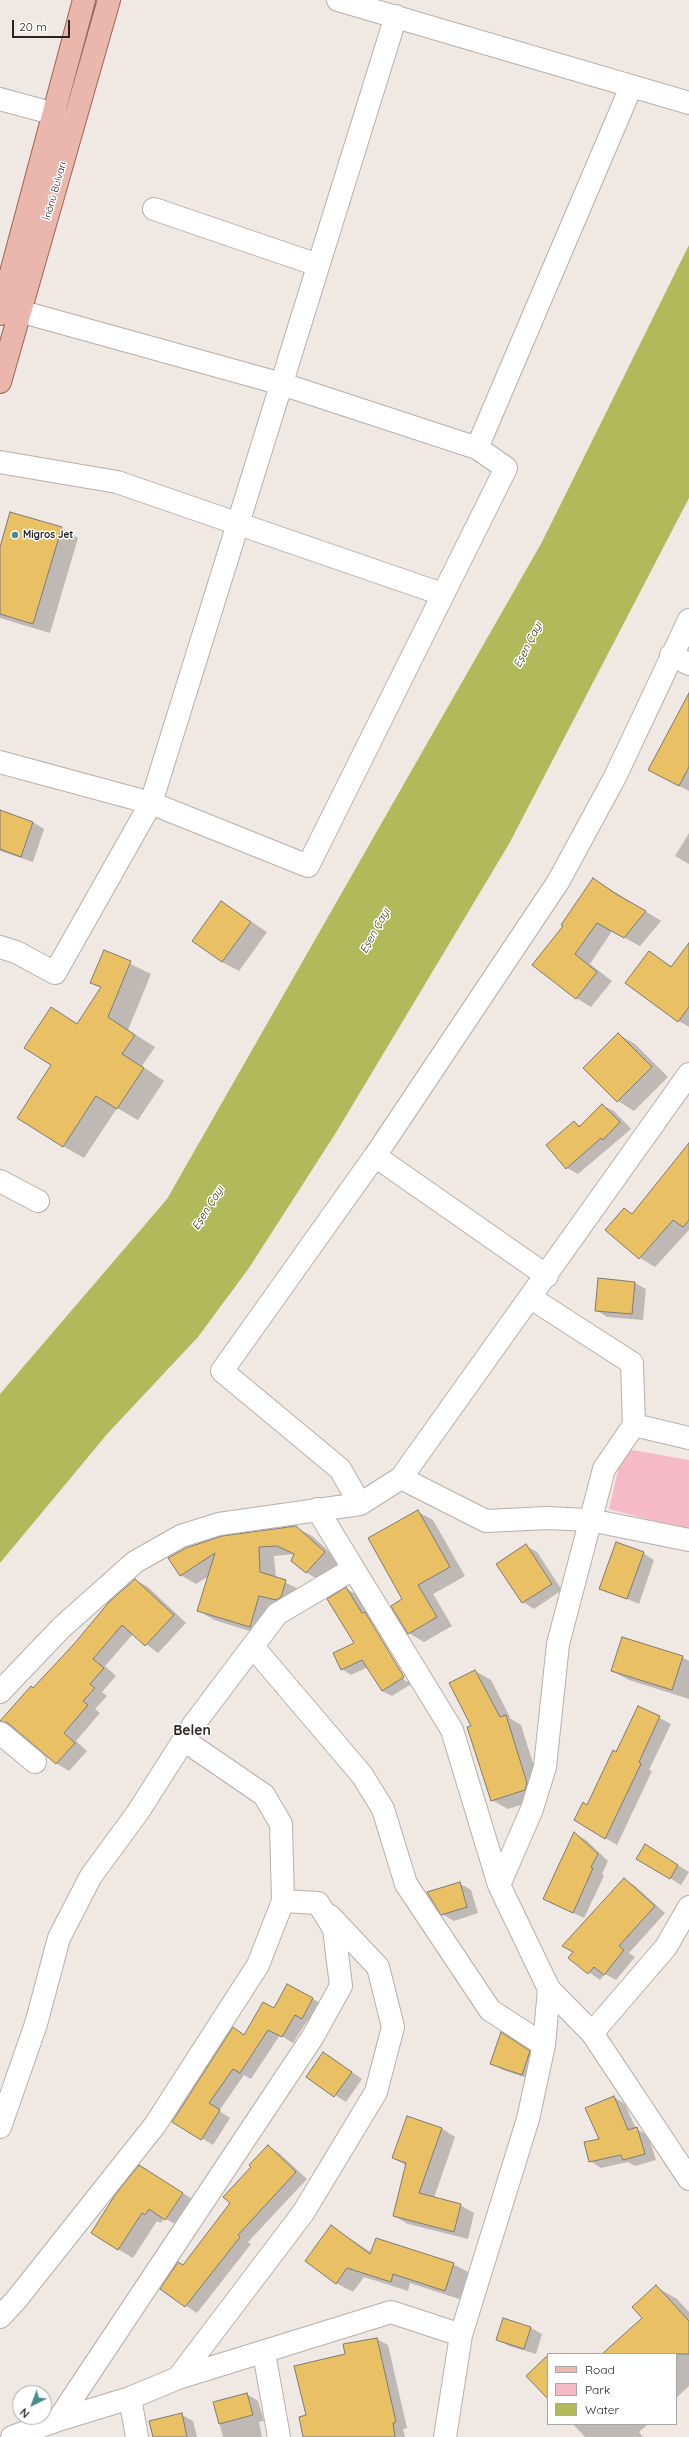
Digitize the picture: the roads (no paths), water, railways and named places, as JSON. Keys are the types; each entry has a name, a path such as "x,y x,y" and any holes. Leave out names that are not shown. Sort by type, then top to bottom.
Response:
{"main road":[{"name":"İnönü Bulvarı","path":"0,382 10,313 55,114 84,0"},
{"name":"İnönü Bulvarı","path":"10,313 109,0"}],"street":[{"path":"338,0 689,103"},
{"path":"0,947 16,952 55,973 151,803 396,16"},
{"path":"477,448 631,87"},
{"path":"0,99 55,114"},
{"path":"154,210 318,266"},
{"path":"0,762 151,803 308,866 506,468 477,448 282,384 10,313"},
{"path":"0,462 117,482 442,594"},
{"path":"360,1504 340,1469 222,1371 376,1156 558,882 680,659 689,620"},
{"path":"0,1692 61,1628 135,1562 181,1536 219,1524 360,1504 401,1478 547,1276 689,1074"},
{"path":"376,1156 547,1276"},
{"path":"0,1181 38,1201"},
{"path":"499,1886 532,1809 545,1767 558,1644 604,1469 634,1425 632,1363 531,1298"},
{"path":"634,1425 689,1438"},
{"path":"401,1478 486,1521 547,1518 590,1520 689,1540"},
{"path":"317,1509 452,1730 499,1886 549,1989 592,2033 689,2179"},
{"path":"0,2127 36,2024 59,1938 91,1876 138,1812 194,1724 254,1648 277,1614 353,1569"},
{"path":"254,1648 362,1775 383,1810 406,1884 490,2010 544,2045"},
{"path":"0,1733 35,1762"},
{"path":"0,2317 16,2300 155,2125 258,1965 283,1901 281,1824 264,1795 185,1740"},
{"path":"178,2378 303,2213 376,2092 393,2027 378,1967 318,1903 283,1901"},
{"path":"58,2420 308,2044 341,1986 334,1929 318,1903"},
{"path":"592,2033 666,1947 689,1908"},
{"path":"448,2435 461,2335 528,2119 544,2045 549,1989"},
{"path":"12,2437 58,2420 130,2398 178,2378 264,2353 391,2312 461,2335"},
{"path":"264,2353 279,2437"},
{"path":"130,2398 137,2437"}],"water":[{"name":"Eşen Çayı","path":"689,245 689,498 509,844 337,1131 249,1268 198,1337 108,1433 0,1563 0,1394 167,1199 542,542"}],"place":[{"name":"Migros Jet","path":"15,535"}],"district":[{"name":"Belen","path":"192,1731"}]}
